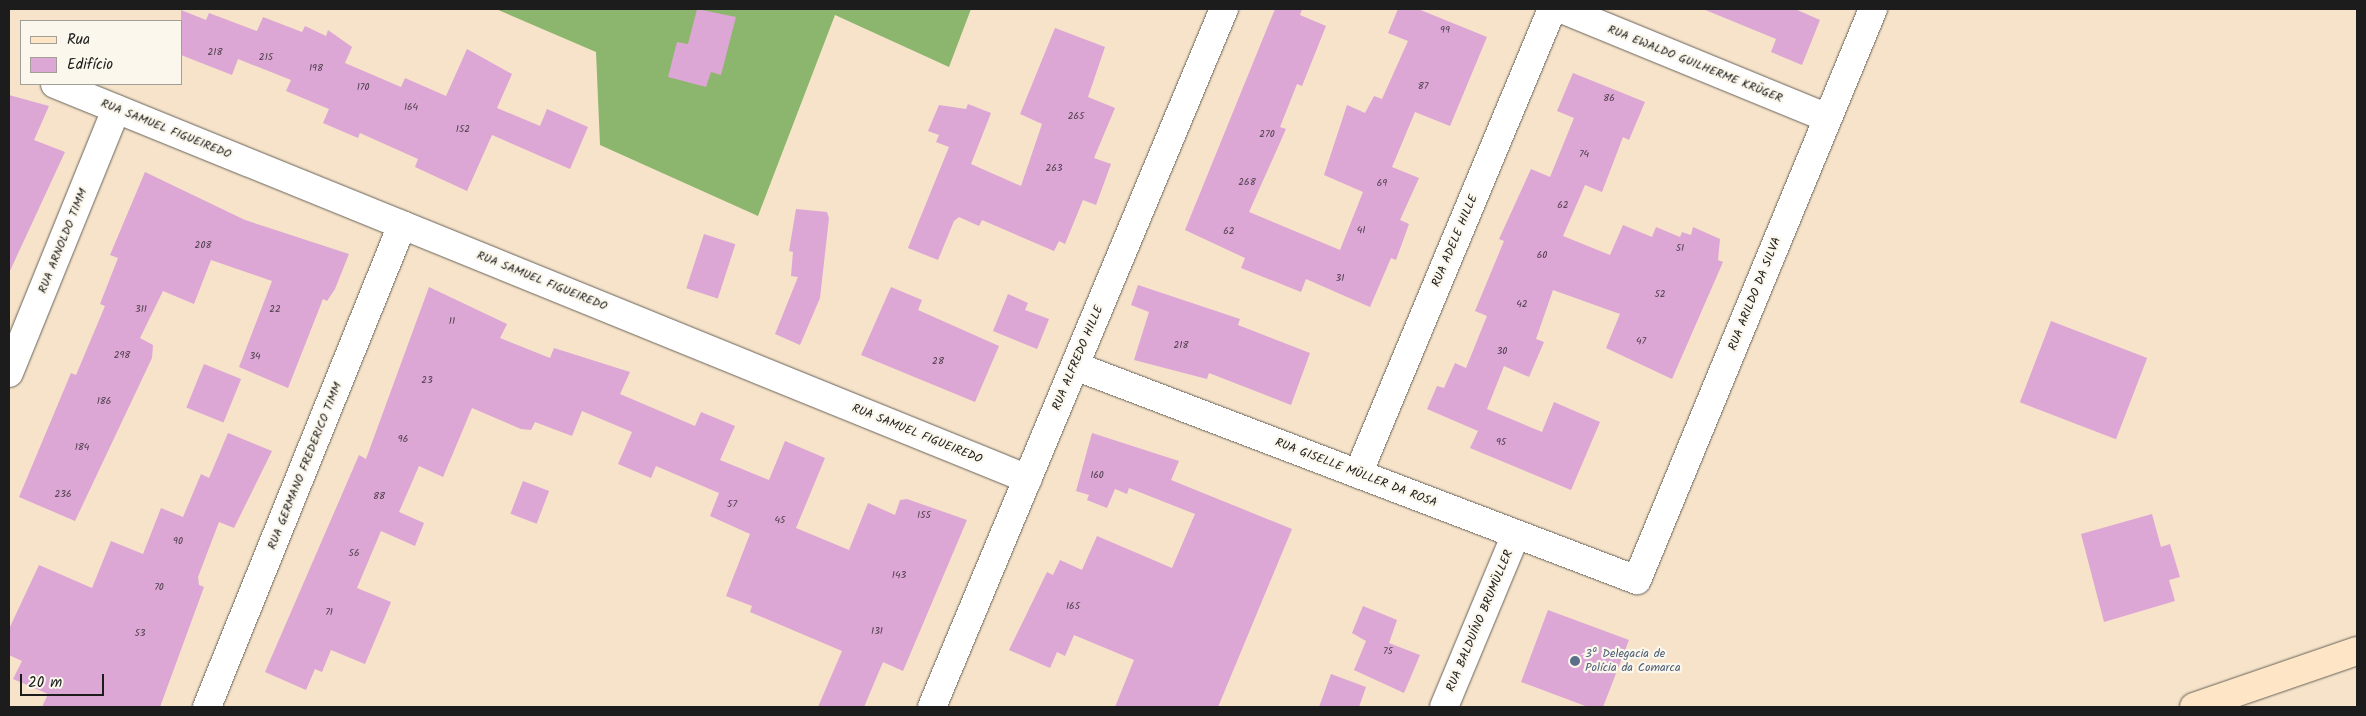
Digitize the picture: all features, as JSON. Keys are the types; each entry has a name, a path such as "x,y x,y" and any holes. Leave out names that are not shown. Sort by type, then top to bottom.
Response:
{"main road":[{"path":"2194,707 2357,651"}],"street":[{"name":"RUA ALFREDO HILLE","path":"932,707 1224,9"},
{"name":"RUA ADELE HILLE","path":"1358,474 1552,9"},
{"name":"RUA EWALDO GUILHERME KRÜGER","path":"1562,9 1828,118"},
{"name":"RUA ARILDO DA SILVA","path":"1637,580 1873,9"},
{"name":"RUA SAMUEL FIGUEIREDO","path":"57,85 1028,479"},
{"name":"RUA ARNOLDO TIMM","path":"9,372 116,109"},
{"name":"RUA GERMANO FREDERICO TIMM","path":"207,707 402,225"},
{"name":"RUA GISELLE MÜLLER DA ROSA","path":"1075,366 1637,580"},
{"name":"RUA BALDUÍNO BRUMÜLLER","path":"1444,707 1516,534"}],"green space":[{"path":"496,9 971,9 949,67 835,15 758,216 600,145 596,52"}],"building":[{"path":"697,9 736,17 721,75 711,72 706,87 668,77 677,42 688,44"},
{"path":"1275,9 1302,9 1300,15 1326,26 1302,86 1297,84 1280,127 1286,129 1249,212 1340,250 1363,192 1324,175 1347,105 1365,113 1374,96 1382,99 1408,41 1388,33 1398,9 1418,9 1487,37 1450,126 1415,112 1392,167 1419,178 1400,220 1409,224 1396,260 1391,258 1370,307 1306,279 1301,292 1241,268 1245,258 1185,230"},
{"path":"1703,9 1795,9 1820,20 1802,65 1771,52 1776,39"},
{"path":"181,10 206,20 209,13 257,31 263,17 302,32 305,26 326,36 328,30 352,47 345,63 401,87 405,78 446,96 467,49 512,74 497,108 540,126 547,109 588,127 570,169 492,135 467,191 415,167 418,159 360,133 358,138 323,123 329,109 286,91 291,80 238,59 232,75 182,55"},
{"path":"1055,28 1105,47 1088,97 1115,108 1094,158 1111,164 1096,205 1083,200 1065,244 1059,241 1054,251 982,220 979,226 959,217 954,221 938,260 908,248 949,147 936,142 939,135 928,131 939,105 966,109 968,104 991,113 971,164 1021,186 1042,124 1020,114"},
{"path":"1573,73 1645,102 1629,140 1623,137 1602,192 1585,185 1563,236 1610,255 1623,225 1652,237 1656,227 1680,237 1682,232 1691,235 1693,227 1720,239 1718,260 1723,262 1672,379 1606,348 1620,314 1553,290 1536,339 1544,342 1529,377 1504,366 1487,409 1542,432 1554,402 1600,422 1571,490 1470,448 1478,431 1427,409 1437,386 1444,388 1455,363 1466,368 1487,316 1475,311 1504,241 1499,239 1531,169 1550,177 1574,118 1557,111"},
{"path":"9,95 49,106 34,140 65,152 9,273"},
{"path":"145,172 245,220 349,254 335,289 327,301 323,299 288,388 239,367 272,281 211,260 194,304 163,291 140,338 153,345 152,358 75,521 19,497 71,373 76,375 105,306 100,304 118,258 110,255"},
{"path":"796,209 827,212 829,218 820,298 800,345 775,334 798,277 791,276 793,252 789,251"},
{"path":"704,234 735,244 718,298 686,288"},
{"path":"1138,285 1240,319 1238,325 1310,353 1291,405 1209,373 1207,379 1134,360 1149,312 1131,305"},
{"path":"429,287 507,324 500,338 550,358 554,348 630,372 620,394 695,426 701,412 735,426 720,460 769,480 785,441 825,458 796,528 849,550 868,503 895,515 900,500 907,499 967,520 903,671 883,662 864,707 818,707 842,651 750,612 752,606 726,596 750,534 710,516 719,493 656,466 651,478 618,464 632,432 582,411 572,436 535,422 531,430 521,429 472,408 443,477 419,466 399,512 424,523 415,546 381,531 357,588 391,602 365,664 331,650 322,672 315,669 306,690 265,672 359,455 366,459"},
{"path":"891,287 922,300 918,310 999,346 975,402 861,355"},
{"path":"1008,294 1028,303 1025,310 1049,319 1037,349 993,331"},
{"path":"2051,321 2147,358 2116,439 2020,402"},
{"path":"204,364 241,379 223,423 186,408"},
{"path":"228,433 272,451 234,528 219,522 198,577 199,585 204,587 160,707 42,707 48,694 13,679 22,661 9,655 9,629 39,565 92,588 111,541 143,554 161,508 183,517 201,474 209,478"},
{"path":"1092,433 1179,461 1171,480 1292,529 1218,707 1115,707 1134,660 1074,635 1065,656 1057,652 1050,668 1009,650 1047,572 1053,575 1060,560 1082,570 1097,536 1172,568 1195,514 1129,488 1127,494 1115,489 1107,508 1087,500 1089,495 1076,491"},
{"path":"523,481 549,491 537,524 510,514"},
{"path":"2152,514 2161,547 2170,544 2180,577 2169,580 2175,601 2104,622 2081,534"},
{"path":"1363,606 1397,620 1389,643 1420,655 1404,693 1354,670 1366,641 1352,633"},
{"name":"3ª Delegacia de Polícia da Comarca","path":"1548,610 1629,640 1603,707 1588,707 1521,682"},
{"path":"1331,674 1366,687 1359,707 1319,707"}],"place":[{"name":"3ª Delegacia de Polícia da Comarca","path":"1575,661"}]}
